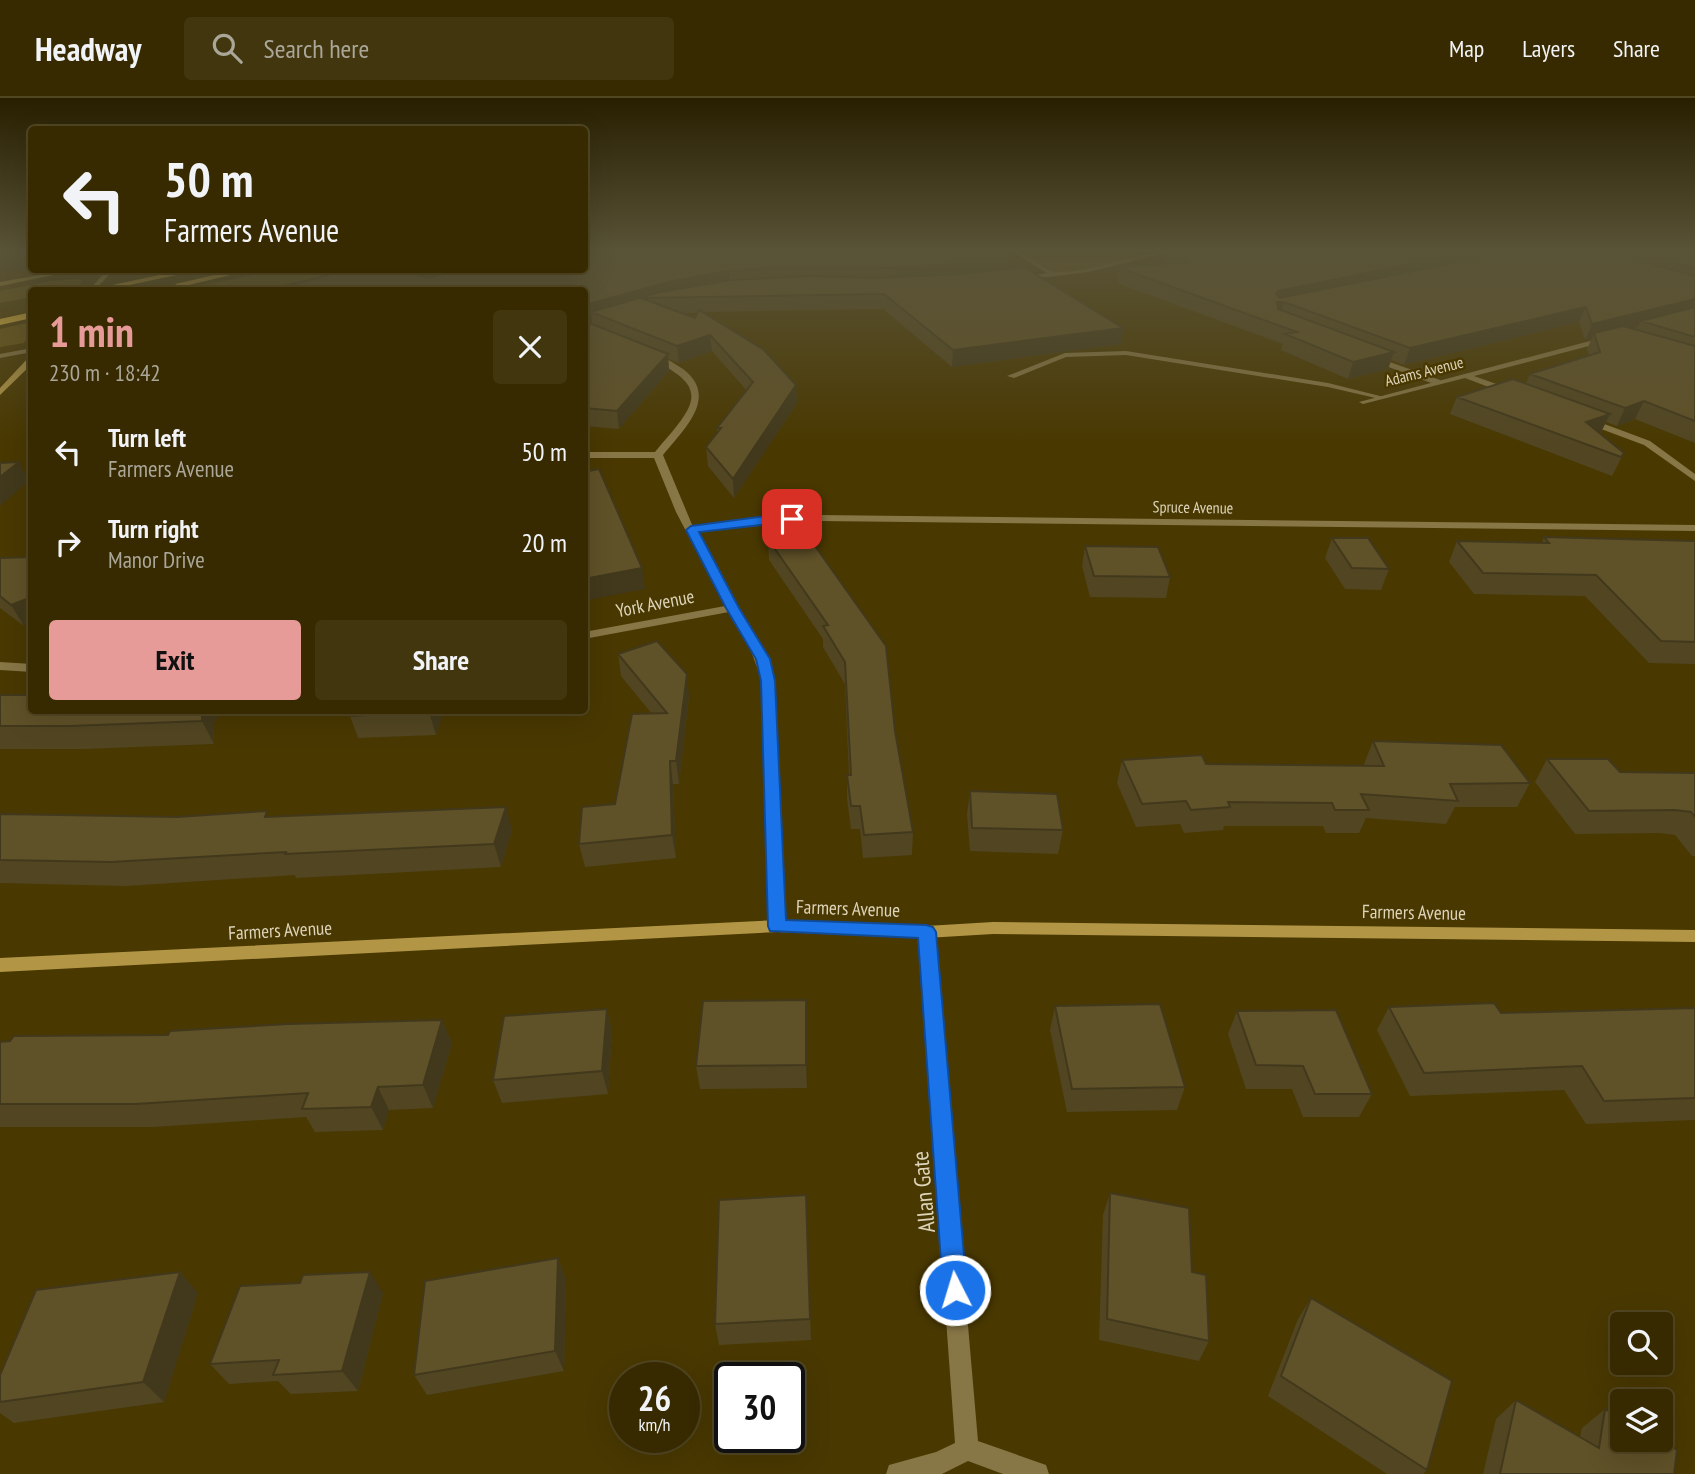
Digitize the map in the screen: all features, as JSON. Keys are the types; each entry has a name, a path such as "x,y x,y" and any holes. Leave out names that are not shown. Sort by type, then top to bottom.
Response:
{"highway":[{"path":"0,322 26,316"}],"street":[{"name":"Adams Avenue","path":"1363,402 1617,337"},
{"path":"0,356 28,351"},
{"path":"640,351 680,369 691,379 698,393 695,410 658,455"},
{"path":"1011,376 1065,355 1126,354 1328,385 1380,397"},
{"path":"1366,355 1437,382"},
{"path":"0,393 28,363"},
{"path":"1465,375 1517,394"},
{"path":"1582,419 1647,443 1695,478"},
{"path":"588,455 658,455"},
{"path":"658,455 667,484 732,608 763,659 768,681 777,926"},
{"name":"Spruce Avenue","path":"691,530 766,519 819,518 1695,528"},
{"name":"York Avenue","path":"588,635 732,608"},
{"path":"0,666 28,668"},
{"name":"Farmers Avenue","path":"0,965 777,926 926,932 993,928 1695,936"},
{"name":"Allan Gate","path":"926,932 967,1449"},
{"path":"898,1474 939,1463 967,1449 1037,1474"}],"shaded area":[{"path":"28,323 28,338 24,343 0,347 0,329"}],"building":[{"path":"602,316 709,316 764,350 796,385 733,479 706,447 721,428 717,428 753,382 710,335 677,346"},
{"path":"911,316 1104,316 1123,328 953,350"},
{"path":"1253,316 1297,316 1394,352 1353,362 1285,334 1297,332"},
{"path":"1323,316 1546,316 1410,348"},
{"path":"1589,316 1624,316 1592,324"},
{"path":"1659,316 1695,316 1695,337 1641,321"},
{"path":"588,323 668,354 617,411 588,408"},
{"path":"1623,326 1695,346 1695,421 1644,401 1625,408 1530,374 1600,352 1594,333"},
{"path":"1513,379 1610,414 1586,422 1624,453 1621,457 1457,397"},
{"path":"19,462 0,477 0,463"},
{"path":"599,469 642,568 588,578 588,471"},
{"path":"805,532 886,646 895,731 913,832 864,835 860,806 851,806 847,775 851,775 845,662 823,626 828,625 768,539"},
{"path":"1544,537 1695,541 1695,642 1661,641 1596,575 1483,573 1457,541 1549,543"},
{"path":"1332,538 1368,538 1389,569 1352,568"},
{"path":"1085,546 1158,547 1170,577 1094,576"},
{"path":"28,557 28,599 11,605 0,596 0,558"},
{"path":"657,641 687,674 676,761 670,761 672,835 579,844 582,807 615,804 632,714 667,713 618,654"},
{"path":"0,695 28,695 28,714 202,714 202,721 0,726"},
{"path":"351,714 390,714 350,716"},
{"path":"1373,741 1501,745 1530,783 1450,784 1458,801 1361,794 1369,810 1335,810 1332,803 1228,802 1230,807 1191,810 1186,801 1142,804 1122,760 1202,755 1206,764 1384,766"},
{"path":"1547,759 1608,759 1620,772 1695,773 1695,817 1691,812 1675,810 1589,811"},
{"path":"970,791 1057,794 1063,830 972,828"},
{"path":"506,807 494,844 111,862 0,860 0,814 177,817 267,811 265,817"},
{"path":"806,1000 806,1065 696,1066 703,1001"},
{"path":"1494,1003 1501,1013 1695,1008 1695,1098 1604,1101 1582,1066 1424,1073 1389,1007"},
{"path":"1160,1004 1185,1087 1072,1089 1055,1006"},
{"path":"607,1009 602,1071 493,1080 504,1016"},
{"path":"1336,1010 1372,1094 1315,1094 1303,1066 1256,1065 1237,1011"},
{"path":"442,1020 423,1085 378,1087 371,1107 302,1109 308,1093 136,1104 0,1104 0,1042 10,1041 14,1036 168,1035 170,1031 288,1024"},
{"path":"1110,1193 1189,1208 1192,1272 1206,1275 1209,1341 1107,1319"},
{"path":"806,1195 810,1319 715,1324 719,1200"},
{"path":"558,1258 555,1351 414,1375 425,1281"},
{"path":"180,1272 143,1382 0,1402 0,1375 36,1290"},
{"path":"370,1272 342,1371 273,1375 279,1360 210,1364 240,1286 300,1283 303,1275"},
{"path":"1311,1298 1452,1381 1427,1470 1281,1376"},
{"path":"1516,1400 1599,1448 1605,1409 1610,1412 1610,1452 1673,1452 1673,1448 1677,1450 1674,1474 1500,1474"}],"route":[{"path":"792,519 766,519 691,530 732,608 763,659 768,681 777,926 926,932 955,1290"}]}
